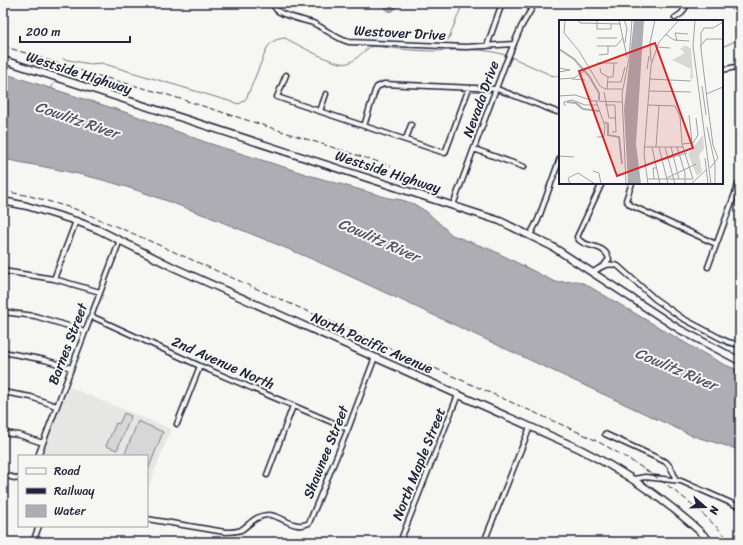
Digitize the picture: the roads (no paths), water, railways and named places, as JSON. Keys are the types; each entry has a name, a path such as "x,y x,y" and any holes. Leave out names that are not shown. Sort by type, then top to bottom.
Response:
{"main road":[{"name":"Westside Highway","path":"3,60 70,83 500,221 553,247 679,329 740,361"},
{"name":"North Pacific Avenue","path":"3,201 27,206 76,221 120,240 175,268 580,449 634,479 678,512 711,542"}],"street":[{"name":"Westover Drive","path":"274,3 274,7 279,12 312,23 349,42 466,47 514,44"},
{"path":"487,46 502,3"},
{"name":"Nevada Drive","path":"454,205 514,44 534,3"},
{"path":"675,18 682,13 688,3"},
{"path":"732,3 740,17"},
{"path":"723,70 740,66"},
{"path":"286,75 277,97 445,153 469,88"},
{"path":"364,126 377,87 384,84 497,89 557,112"},
{"path":"320,111 326,94"},
{"path":"406,139 411,125"},
{"path":"474,149 524,167"},
{"path":"530,235 538,220 559,161"},
{"path":"708,267 740,180"},
{"path":"592,273 605,264 609,259 604,251 595,246 582,242 577,237 602,184"},
{"path":"632,184 626,196 627,202 716,244"},
{"path":"54,278 76,221"},
{"name":"Barnes Street","path":"38,455 120,240"},
{"path":"605,264 614,264 620,267 655,299 682,318 720,338 740,345"},
{"path":"3,271 54,278 100,292"},
{"path":"3,312 35,316 85,331"},
{"name":"2nd Avenue North","path":"91,316 200,366 348,429"},
{"path":"3,352 45,360 71,368"},
{"name":"Shawnee Street","path":"148,519 225,532 240,530 256,519 268,515 300,526 309,523 348,429 375,357"},
{"path":"177,424 200,366"},
{"path":"3,392 31,397 56,406"},
{"name":"North Maple Street","path":"400,542 458,395"},
{"path":"267,475 293,406"},
{"path":"484,542 530,426"},
{"path":"3,433 19,435 43,443"},
{"path":"605,434 666,462 671,466 674,472 675,480"},
{"path":"3,475 18,479"},
{"path":"634,479 645,477 688,483 740,507"},
{"path":"33,542 39,527"}],"water":[{"path":"385,3 399,3 392,11 387,11 385,9"},
{"name":"Cowlitz River","path":"3,73 131,114 205,142 312,176 414,204 427,212 452,235 492,250 555,282 577,281 585,284 694,348 723,364 740,371 740,450 693,436 327,266 212,218 149,194 97,178 3,159"}],"waterway":[{"path":"448,40 463,3"},
{"path":"63,59 90,64 101,63 239,104 247,97 267,48 273,42 282,38 285,38 307,50 335,62 342,63 352,62 369,47 373,46 427,51 481,50 508,56"},
{"path":"723,47 740,39"},
{"path":"511,57 551,75 559,77"},
{"path":"51,89 54,83"}],"railway":[{"path":"3,46 92,74 165,94 391,166"},
{"path":"3,191 30,196 75,209 587,436 626,458 682,496 716,526 731,542"}]}
